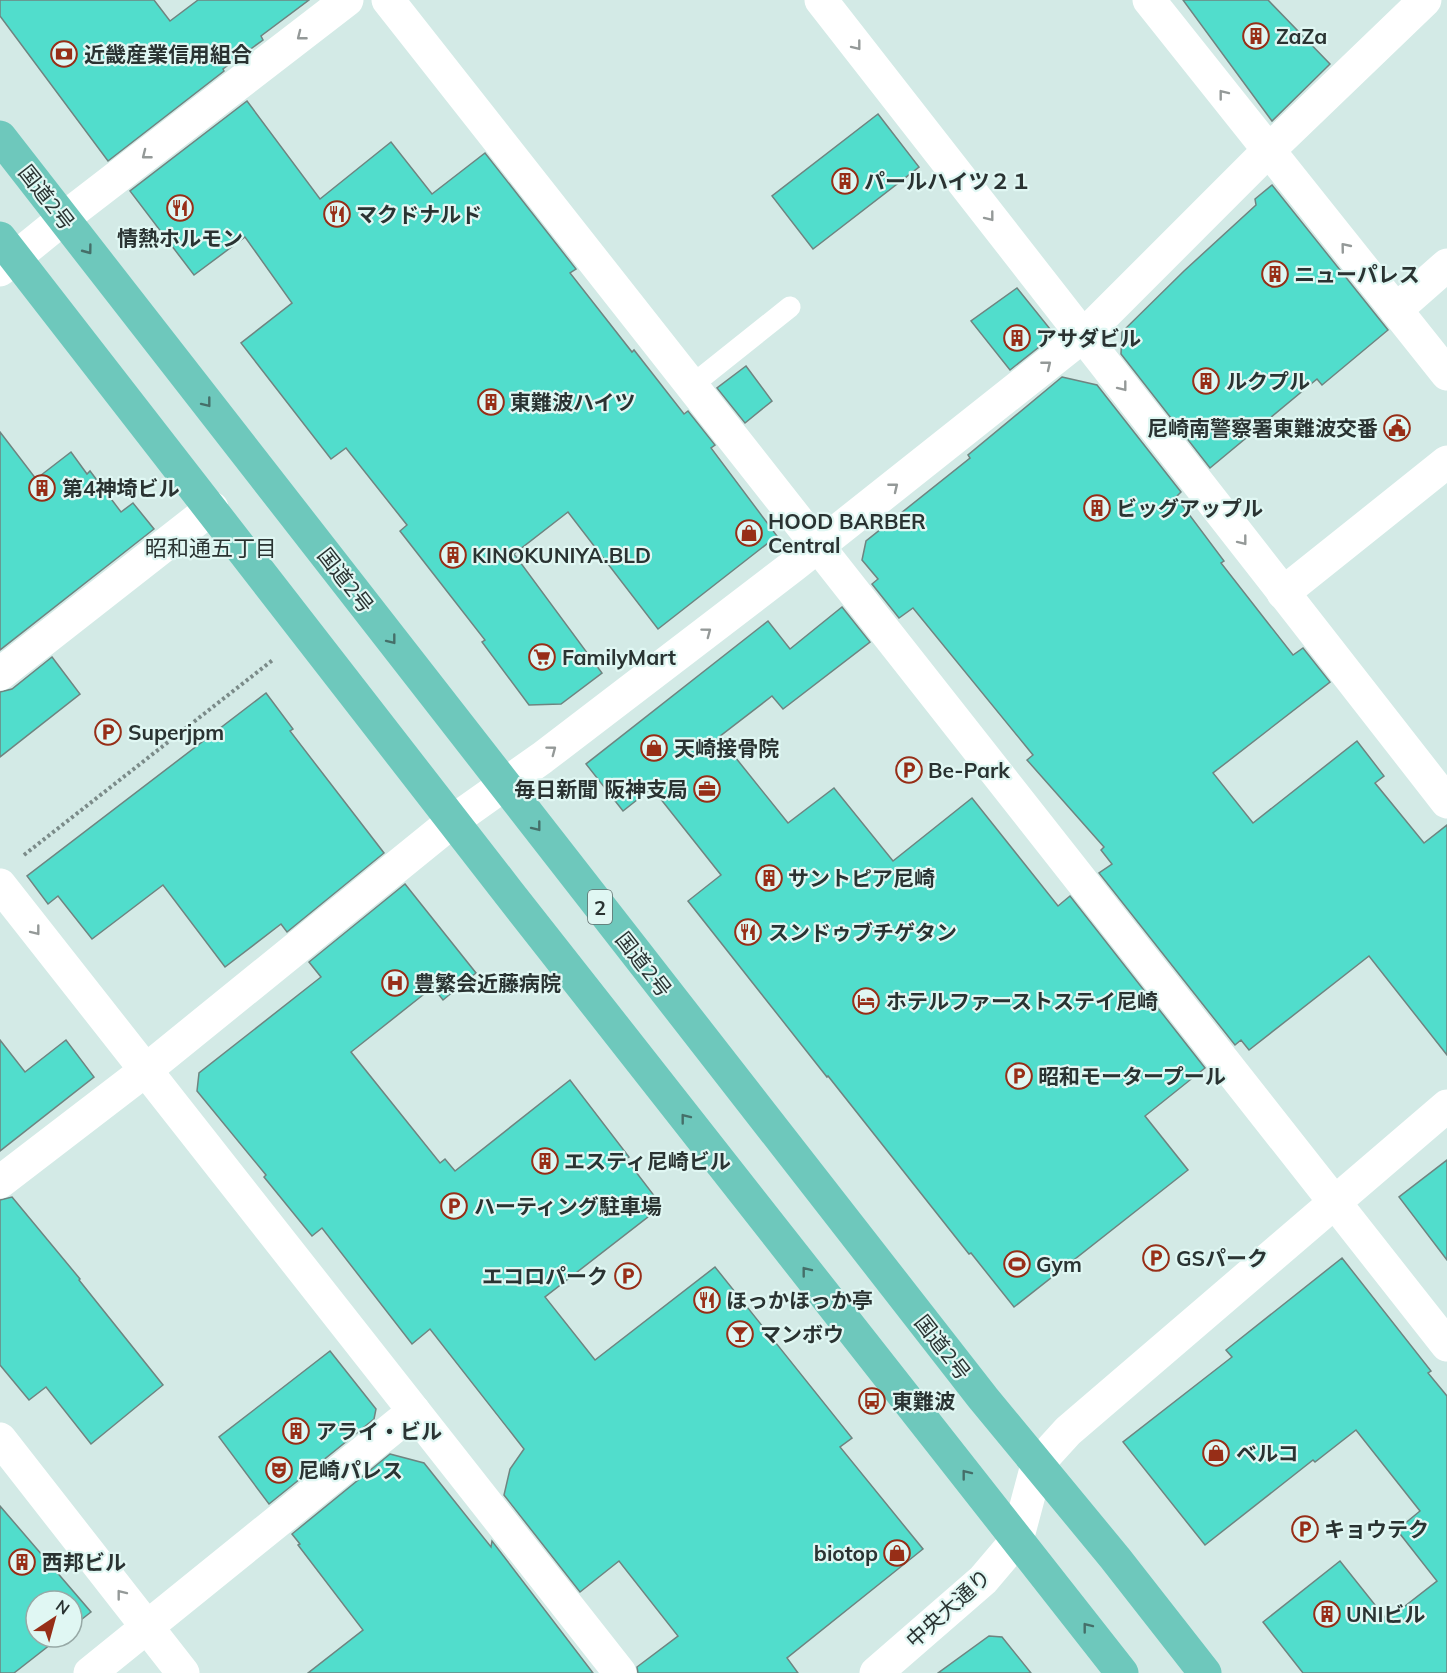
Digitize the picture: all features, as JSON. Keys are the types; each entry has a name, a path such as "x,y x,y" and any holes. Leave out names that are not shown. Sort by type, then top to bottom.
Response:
{"highway":[{"name":"国道2号","path":"0,137 1037,1465 1115,1558 1205,1673"},
{"path":"5,255 212,508 453,821 1122,1673"}],"street":[{"path":"5,255 64,218 347,0"},
{"path":"388,0 1447,1345"},
{"path":"821,0 1447,802"},
{"path":"0,1182 146,1070 453,821 542,758 818,546 1083,336 1268,151 1425,0"},
{"path":"1152,1 1268,151 1447,374"},
{"path":"1395,310 1447,265"},
{"path":"1283,593 1447,462"},
{"path":"0,674 212,508"},
{"path":"0,885 620,1673"},
{"path":"1017,1540 1037,1465 1068,1431 1447,1106"},
{"path":"90,1673 414,1411"},
{"path":"0,1439 183,1673"},
{"name":"中央大通り","path":"876,1673 983,1580 1017,1540"}],"lane":[{"path":"691,386 790,308"}],"path":[{"path":"19,859 274,660"}],"building":[{"path":"0,0 154,0 170,21 198,0 309,0 261,36 263,40 108,161 0,16"},
{"name":"ZaZa","path":"1183,0 1268,0 1330,64 1272,121"},
{"path":"247,101 320,199 391,142 432,194 485,153 576,269 570,273 632,352 634,350 684,414 688,411 715,445 711,448 777,536 658,629 568,512 514,554 602,673 561,704 529,705 482,642 485,640 400,531 407,525 346,448 331,459 241,343 292,303 245,237 194,275 130,191"},
{"name":"パールハイツ２１","path":"878,114 919,167 813,249 772,196"},
{"path":"1272,185 1388,330 1322,385 1317,379 1210,468 1121,354 1122,332 1256,205 1255,199"},
{"name":"アサダビル","path":"1017,288 1050,329 1049,339 1010,370 971,321"},
{"path":"746,366 772,401 745,423 717,388"},
{"path":"1062,377 1097,385 1181,492 1176,497 1224,561 1221,563 1293,655 1303,648 1330,682 1213,773 1253,823 1357,741 1384,776 1375,783 1424,843 1447,825 1447,1055 1369,956 1249,1050 1241,1040 1235,1045 1099,873 1112,864 1101,850 1104,847 1027,760 1033,755 913,608 899,618 872,584 878,579 862,560 866,541 970,458 968,455"},
{"path":"0,432 36,479 71,452 87,474 90,471 121,512 133,503 154,529 0,650"},
{"path":"842,607 870,642 783,709 772,696 719,737 788,823 834,788 893,861 972,798 1058,906 1070,896 1205,1068 1145,1116 1188,1170 1014,1307 971,1253 969,1254 688,901 721,875 652,788 623,811 586,764 768,621 790,649"},
{"path":"52,657 80,694 0,757 0,692 12,689"},
{"path":"266,693 293,729 290,731 384,853 287,932 281,924 225,967 163,885 92,939 58,896 48,904 27,876"},
{"path":"405,884 476,973 443,1000 433,987 351,1052 440,1163 445,1159 455,1171 570,1080 629,1157 626,1159 662,1206 545,1297 595,1360 715,1267 852,1438 840,1447 923,1549 787,1658 798,1673 638,1673 637,1667 678,1636 619,1561 580,1592 504,1495 510,1469 524,1449 430,1329 412,1344 322,1228 312,1236 264,1177 266,1175 197,1091 199,1073 321,977 309,962"},
{"path":"0,1040 25,1072 66,1040 94,1077 0,1151"},
{"path":"1447,1160 1447,1260 1399,1197"},
{"path":"12,1197 163,1385 91,1444 46,1387 29,1400 0,1365 0,1200"},
{"path":"1342,1258 1431,1371 1428,1373 1447,1396 1447,1673 1303,1673 1263,1622 1340,1561 1387,1620 1437,1581 1397,1530 1420,1511 1356,1430 1315,1462 1313,1460 1205,1545 1123,1442 1232,1357 1226,1350"},
{"name":"アライ・ビル","path":"330,1351 376,1409 374,1419 269,1504 219,1437"},
{"path":"390,1454 424,1463 491,1547 492,1541 593,1673 308,1673 363,1630 292,1534"},
{"path":"0,1506 71,1589 24,1589 24,1649 45,1649 14,1673 0,1673"},
{"path":"84,1604 91,1612 84,1618"},
{"path":"989,1636 1002,1637 1031,1673 938,1673"}],"place":[{"name":"ZaZa","path":"1256,36"},
{"name":"近畿産業信用組合","path":"64,54"},
{"name":"パールハイツ２１","path":"845,181"},
{"name":"情熱ホルモン","path":"180,208"},
{"name":"マクドナルド","path":"337,214"},
{"name":"ニューパレス","path":"1275,274"},
{"name":"アサダビル","path":"1017,338"},
{"name":"ルクプル","path":"1206,381"},
{"name":"東難波ハイツ","path":"491,402"},
{"name":"尼崎南警察署東難波交番","path":"1397,428"},
{"name":"第4神埼ビル","path":"42,488"},
{"name":"ビッグアップル","path":"1097,508"},
{"name":"HOOD BARBER Central","path":"749,533"},
{"name":"KINOKUNIYA.BLD","path":"453,555"},
{"name":"FamilyMart","path":"542,657"},
{"name":"Superjpm","path":"108,732"},
{"name":"天崎接骨院","path":"654,748"},
{"name":"Be-Park","path":"909,770"},
{"name":"毎日新聞 阪神支局","path":"707,789"},
{"name":"サントピア尼崎","path":"769,878"},
{"name":"スンドゥブチゲタン","path":"748,932"},
{"name":"豊繁会近藤病院","path":"395,983"},
{"name":"ホテルファーストステイ尼崎","path":"866,1001"},
{"name":"昭和モータープール","path":"1019,1076"},
{"name":"エスティ尼崎ビル","path":"545,1161"},
{"name":"ハーティング駐車場","path":"454,1206"},
{"name":"GSパーク","path":"1156,1258"},
{"name":"Gym","path":"1017,1264"},
{"name":"エコロパーク","path":"628,1276"},
{"name":"ほっかほっか亭","path":"707,1300"},
{"name":"マンボウ","path":"740,1334"},
{"name":"東難波","path":"872,1401"},
{"name":"アライ・ビル","path":"296,1431"},
{"name":"ベルコ","path":"1216,1453"},
{"name":"尼崎パレス","path":"279,1470"},
{"name":"キョウテク","path":"1305,1529"},
{"name":"biotop","path":"897,1553"},
{"name":"西邦ビル","path":"22,1562"},
{"name":"UNIビル","path":"1327,1614"}],"district":[{"name":"昭和通五丁目","path":"211,548"}]}
